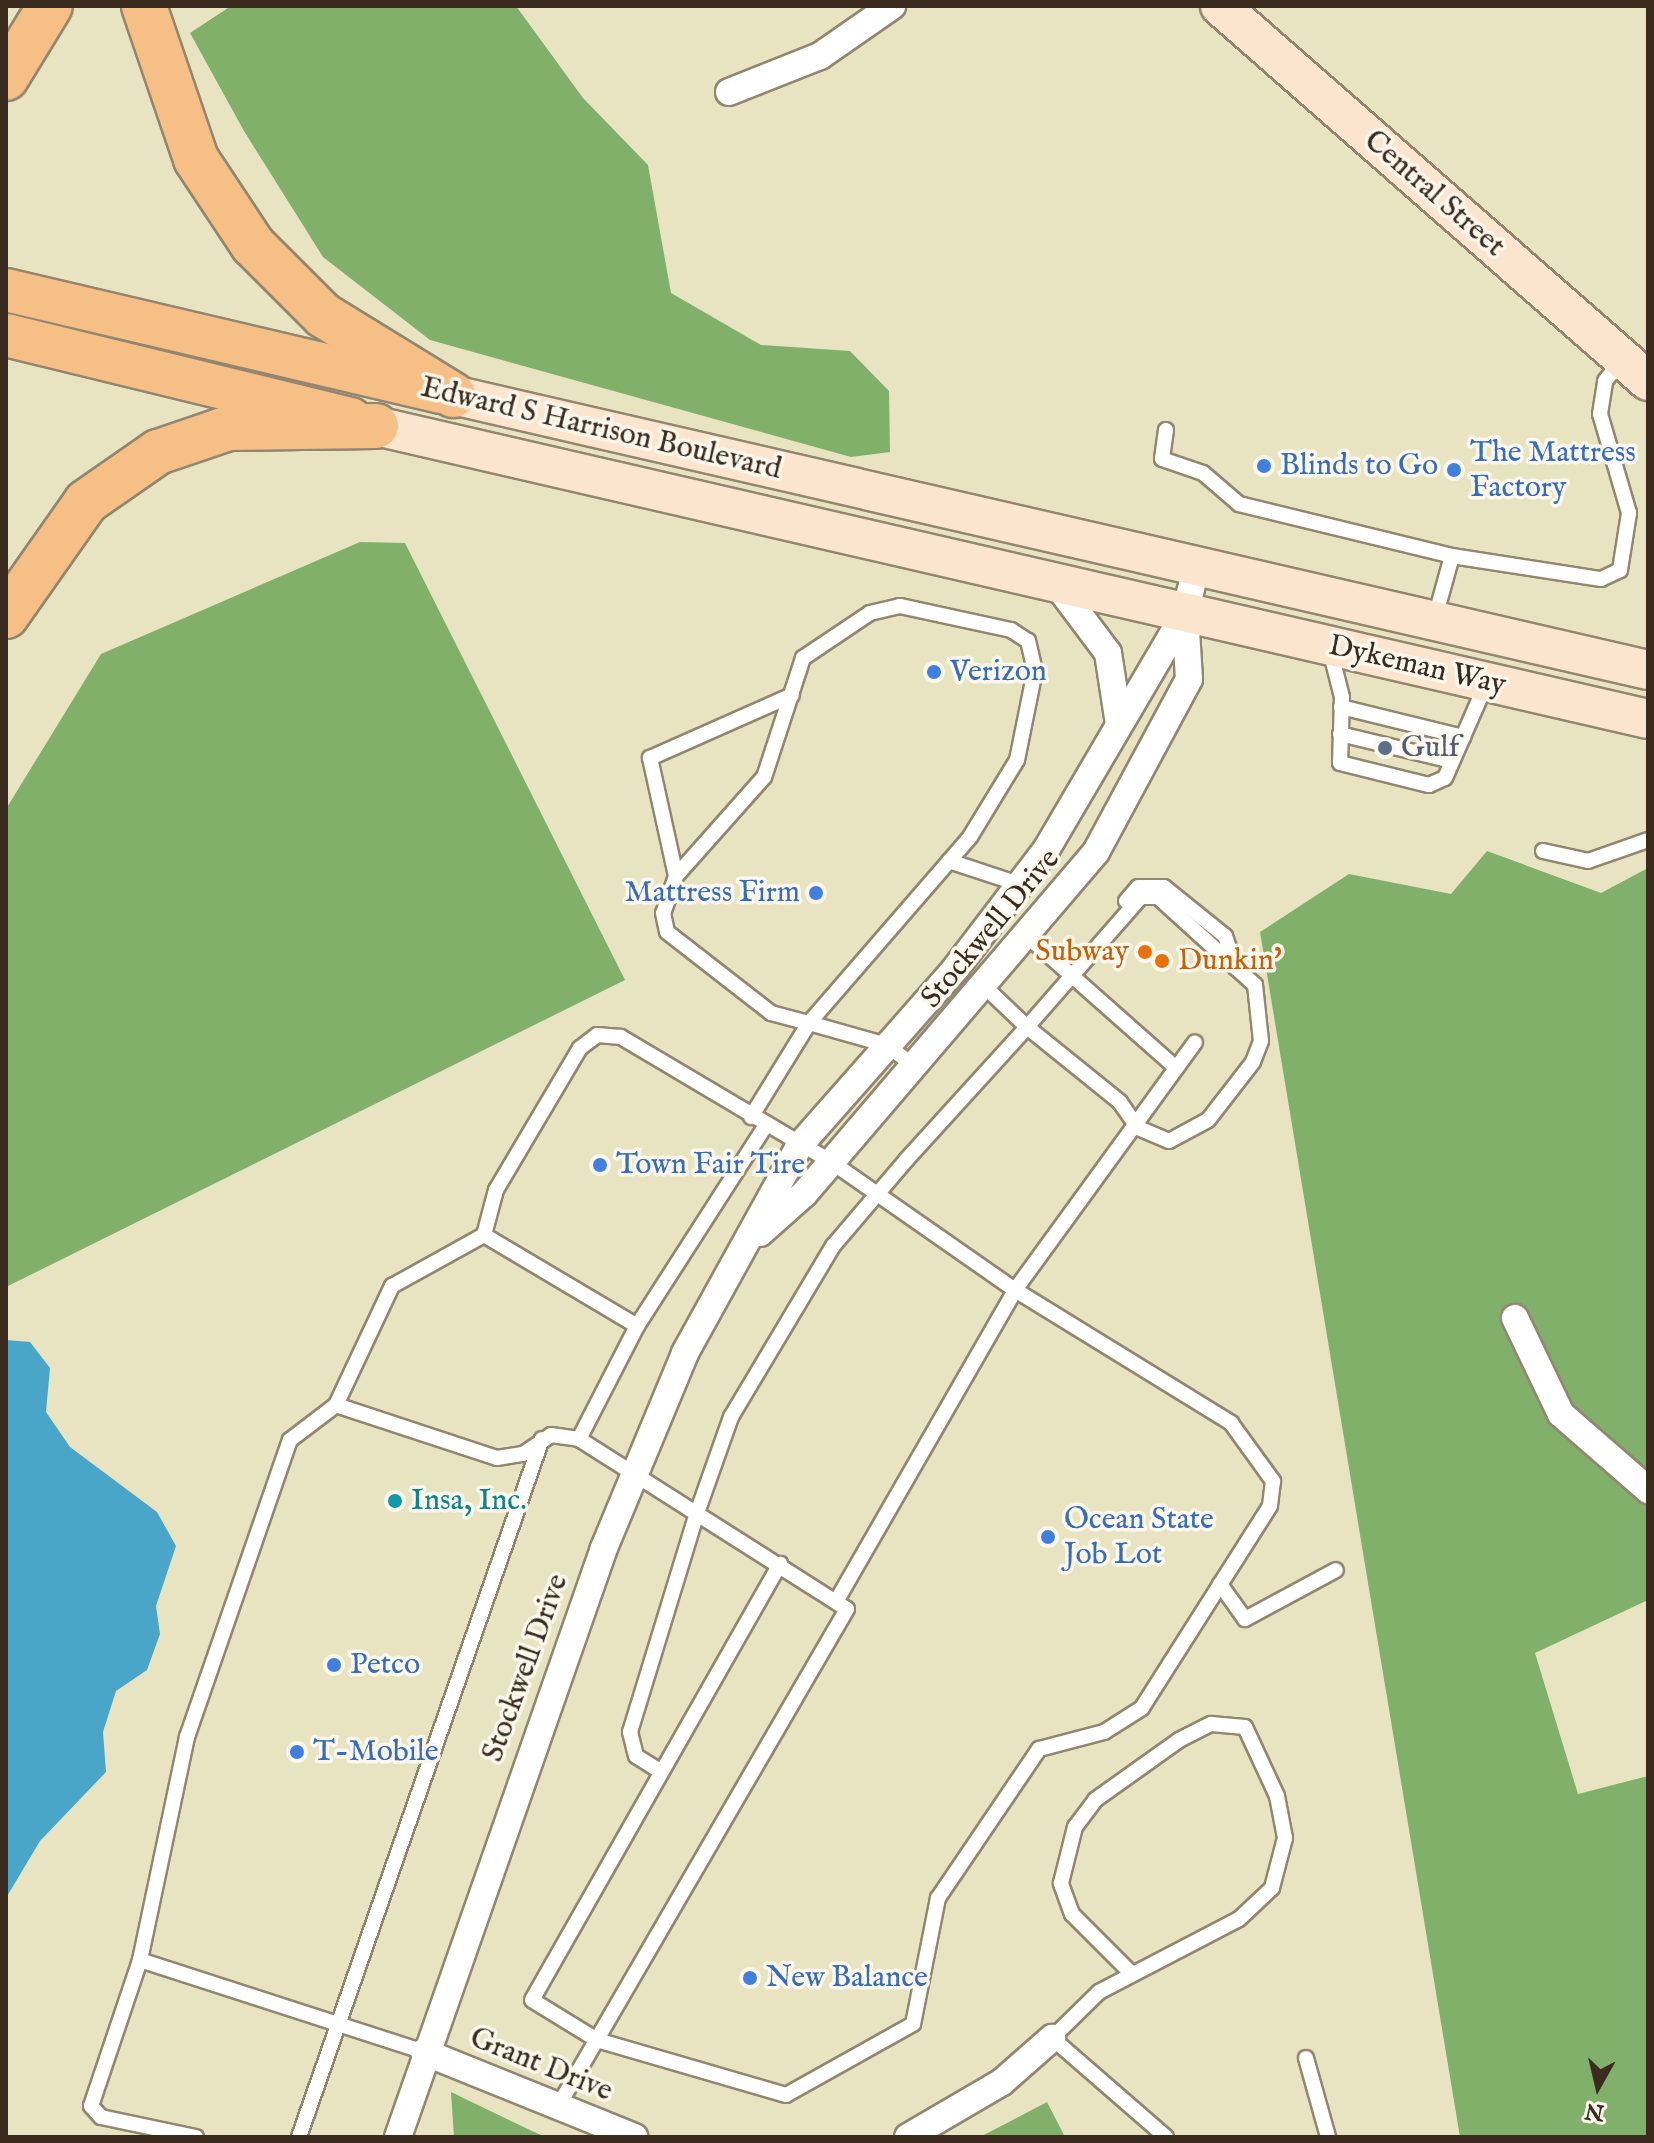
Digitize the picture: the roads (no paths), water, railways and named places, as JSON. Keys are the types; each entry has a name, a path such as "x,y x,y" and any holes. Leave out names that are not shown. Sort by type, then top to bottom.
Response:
{"highway":[{"path":"6,78 50,6"},
{"path":"144,6 196,159 253,245 323,315 453,395"},
{"path":"6,616 86,502 158,452 229,428 376,426"}],"main road":[{"name":"Central Street","path":"1220,6 1636,370"},
{"name":"Edward S Harrison Boulevard","path":"6,290 1197,565"},
{"name":"Edward S Harrison Boulevard","path":"6,335 376,426 1185,613"},
{"name":"Dykeman Way","path":"1197,565 1648,670"},
{"name":"Dykeman Way","path":"1185,613 1648,719"}],"street":[{"path":"729,92 820,56 892,6"},
{"name":"Stockwell Drive","path":"398,2137 424,2052 633,1473 685,1353 755,1238 800,1145 1022,885 1185,613 1197,565"},
{"path":"1057,585 1108,653 1119,724"},
{"name":"Stockwell Drive","path":"755,1238 830,1161 985,987 1096,852 1163,734 1189,679 1185,613"},
{"path":"1515,1318 1561,1414 1648,1490"},
{"path":"908,2137 1002,2082 1052,2038"},
{"name":"Grant Drive","path":"424,2052 634,2137"}],"lane":[{"path":"1166,430 1162,459 1203,473 1239,504 1452,556 1601,579 1620,570 1629,513 1600,414 1605,381 1636,370"},
{"path":"1434,621 1452,556"},
{"path":"751,1117 809,1023 949,861 1012,776 1035,671 1034,650 1011,630 900,606 870,613 809,652 764,777 676,876 663,913 667,932 763,1008 809,1023 887,1045 914,1066"},
{"path":"1329,646 1341,707 1340,734 1346,767 1433,786 1452,761 1487,682"},
{"path":"676,876 650,758 792,695"},
{"path":"1341,707 1463,737"},
{"path":"1340,734 1452,761"},
{"path":"1543,851 1588,861 1648,840"},
{"path":"949,861 1022,885"},
{"path":"660,1771 636,1756 630,1732 697,1513 731,1417 784,1321 878,1193 1027,1027 1136,901 1158,897 1236,968 1262,1003 1253,1062 1208,1120 1181,1138 1138,1128 1120,1102 1027,1027 985,987"},
{"path":"1027,936 1174,1066"},
{"path":"196,2137 92,2110 140,1960 187,1737 290,1440 336,1405 392,1286 484,1235 496,1190 580,1048 597,1035 621,1037 751,1117 830,1161 1015,1290 1231,1423 1273,1481 1270,1506 1136,1716 1093,1736 1050,1744 1032,1758 933,1906 918,2012 897,2038 786,2095 597,2040 541,2011 533,1992 780,1564"},
{"path":"837,1600 1015,1290 1138,1128 1148,1099 1195,1042"},
{"path":"579,1439 637,1326 766,1125"},
{"path":"484,1235 637,1326"},
{"path":"336,1405 497,1458 523,1454 542,1439 579,1439 837,1600 845,1617 557,2108"},
{"path":"299,2137 542,1439"},
{"path":"1220,1584 1245,1619 1336,1570"},
{"path":"1130,1972 1072,1914 1061,1883 1075,1827 1095,1800 1179,1740 1211,1724 1245,1727 1277,1796 1285,1838 1272,1888 1239,1919 1130,1972 1052,2038 1166,2137"},
{"path":"140,1960 337,2029 424,2052"},
{"path":"1306,2058 1328,2137"}],"water":[{"path":"6,1340 30,1342 50,1368 46,1412 70,1447 157,1512 176,1546 156,1606 160,1634 147,1670 116,1691 103,1732 106,1772 40,1841 6,1898"}],"place":[{"name":"Blinds to Go","path":"1264,466"},
{"name":"The Mattress Factory","path":"1454,470"},
{"name":"Verizon","path":"934,672"},
{"name":"Gulf","path":"1385,748"},
{"name":"Mattress Firm","path":"816,893"},
{"name":"Subway","path":"1145,952"},
{"name":"Dunkin'","path":"1162,961"},
{"name":"Town Fair Tire","path":"600,1165"},
{"name":"Insa, Inc.","path":"395,1501"},
{"name":"Ocean State Job Lot","path":"1048,1537"},
{"name":"Petco","path":"334,1665"},
{"name":"T-Mobile","path":"297,1752"},
{"name":"New Balance","path":"750,1978"}]}
